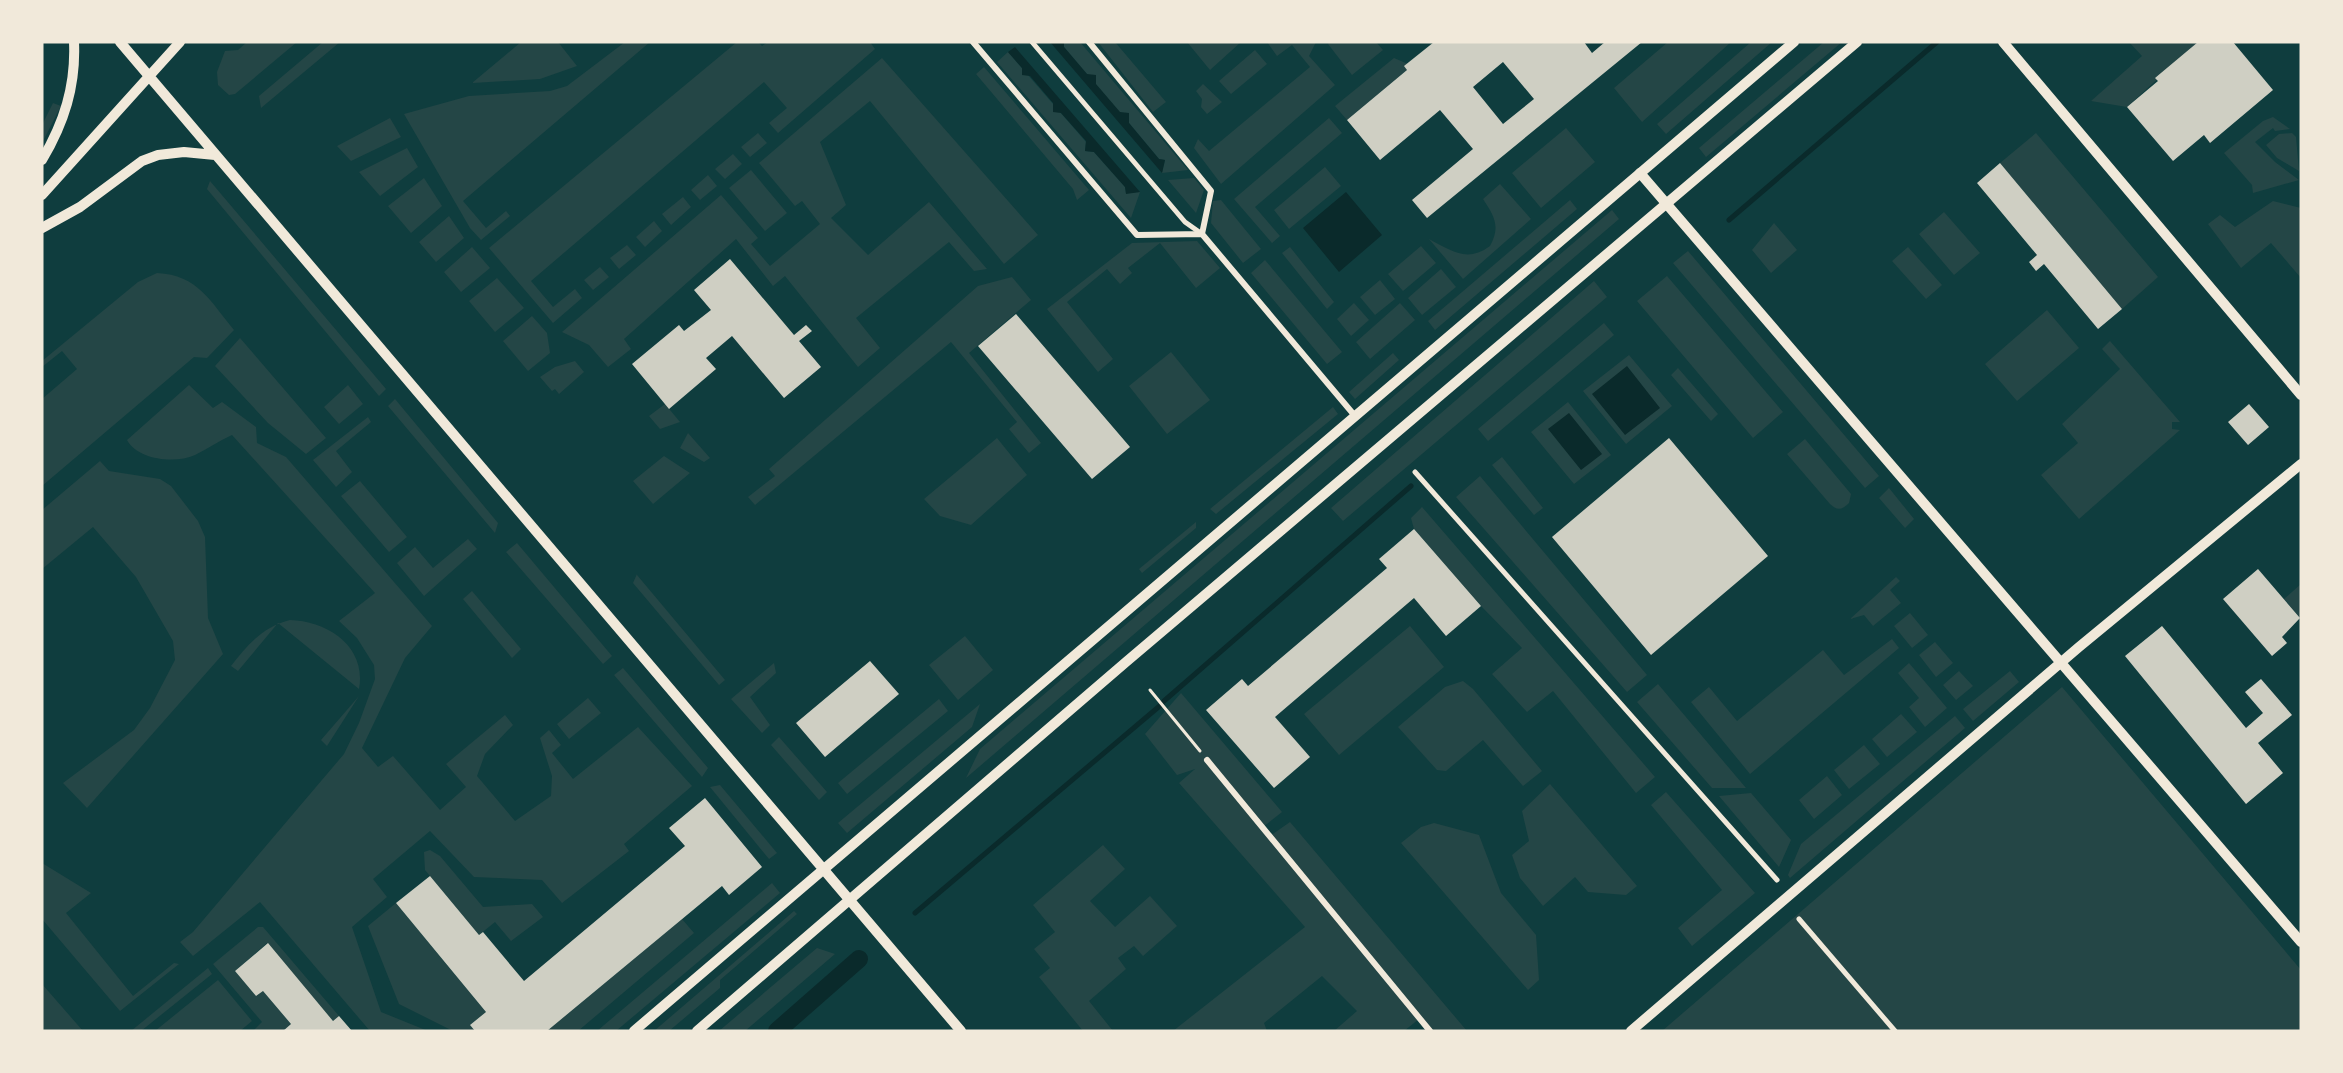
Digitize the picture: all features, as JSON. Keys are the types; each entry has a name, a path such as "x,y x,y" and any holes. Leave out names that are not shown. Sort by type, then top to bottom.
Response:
{"main road":[{"path":"42,160 67,108 72,88 74,42"},
{"path":"120,42 961,1031"},
{"path":"42,195 180,42"},
{"path":"634,1031 1794,42"},
{"path":"697,1031 1126,662 1857,42"},
{"path":"2003,42 2301,395"},
{"path":"42,228 80,207 150,158 176,152 215,155"},
{"path":"1640,173 2301,942"},
{"path":"1631,1031 2062,663 2301,464"}],"street":[{"path":"973,42 1137,235 1202,234"},
{"path":"1032,42 1185,222 1202,234 1355,416"},
{"path":"1089,42 1211,190 1202,234"},
{"path":"1415,472 1777,880"},
{"path":"1207,760 1430,1031"},
{"path":"1799,919 1895,1031"}],"path":[{"path":"1150,690 1207,760"}],"shaded area":[{"path":"247,42 297,42 235,94 229,95 218,85 217,72 225,51 238,50"},
{"path":"323,42 340,42 261,108 259,96"},
{"path":"521,42 558,42 577,66 540,79 472,83"},
{"path":"625,42 650,42 463,201 486,228 506,211 510,216 481,240 470,228 404,114 469,96 550,91 567,86"},
{"path":"737,42 758,42 762,46 768,42 870,42 875,49 778,133 769,123 787,108 764,82 531,281 553,307 575,289 582,298 553,323 489,248"},
{"path":"1050,42 1064,42 1064,47 1087,74 1096,75 1096,84 1120,112 1129,113 1129,123 1159,159 1165,160 1162,173"},
{"path":"1064,42 1080,42 1188,170 1162,173 1165,160 1159,159 1129,123 1129,113 1120,113 1064,47"},
{"path":"1098,42 1115,42 1166,102 1153,112"},
{"path":"1187,42 1241,42 1210,70"},
{"path":"1267,42 1316,42 1309,56 1335,85 1221,184 1194,148 1198,139 1209,151 1310,67 1292,45 1277,56"},
{"path":"1329,42 1376,42 1383,50 1352,75 1328,44"},
{"path":"1668,42 1731,42 1642,122 1614,88"},
{"path":"1751,42 1772,42 1666,134 1657,124"},
{"path":"1824,42 1842,42 1706,157 1699,148"},
{"path":"2129,42 2198,42 2127,107 2091,101 2142,56"},
{"path":"1015,47 1140,192 1126,194 1125,187 1094,152 1085,151 1086,141 1061,113 1053,112 1053,103 1030,76 1022,75 1022,68 1008,52"},
{"path":"1255,50 1267,64 1231,94 1219,81"},
{"path":"1008,52 1086,142 1085,151 1094,152 1125,187 1126,193 1140,192 1131,218 997,62"},
{"path":"882,58 1038,235 1004,264 870,101 820,142 846,205 831,218 868,255 929,202 987,269 974,271 949,242 856,318 880,348 858,367 785,276 773,286 736,239 624,339 631,349 608,367 589,345 562,332 721,195 758,238 751,244 770,266 820,224 802,201 795,206 759,163"},
{"path":"1394,58 1408,64 1407,70 1347,120 1335,106"},
{"path":"984,67 1089,190 1077,200 1073,189 976,74"},
{"path":"1203,84 1222,102 1207,114 1201,107 1202,99 1196,91"},
{"path":"53,103 61,106 42,143 42,125"},
{"path":"2273,117 2290,129 2275,131 2273,128 2255,142 2275,162 2299,180 2253,193 2252,185 2224,153 2263,121"},
{"path":"390,118 401,137 351,161 337,146"},
{"path":"1329,118 1342,133 1255,207 1280,236 1272,243 1234,199"},
{"path":"1566,128 1595,162 1541,208 1512,173"},
{"path":"758,133 767,143 750,157 741,147"},
{"path":"2036,133 2158,277 2122,309 2000,163"},
{"path":"2292,133 2296,137 2299,171 2277,158 2266,145 2279,134"},
{"path":"407,148 418,167 380,196 359,172"},
{"path":"733,154 742,164 725,179 715,169"},
{"path":"1325,167 1341,186 1289,229 1274,210"},
{"path":"751,170 787,213 765,231 729,188"},
{"path":"708,175 717,186 700,200 691,190"},
{"path":"424,178 442,206 411,233 388,206"},
{"path":"1194,178 1204,190 1196,213 1168,180"},
{"path":"210,181 386,389 379,396 207,189"},
{"path":"1500,184 1531,219 1463,279 1429,239 1452,251 1467,254 1474,254 1490,246 1496,227 1483,199"},
{"path":"1346,192 1382,235 1339,272 1303,228"},
{"path":"683,197 691,207 671,225 662,214"},
{"path":"1221,200 1261,249 1243,263 1211,223 1213,201"},
{"path":"1570,200 1577,209 1435,330 1428,321"},
{"path":"2273,201 2301,208 2301,278 2271,243 2241,268 2208,224 2220,215 2235,227"},
{"path":"1612,210 1619,219 966,778 980,749"},
{"path":"1944,212 1980,253 1954,275 1919,234"},
{"path":"449,216 464,238 436,262 419,242"},
{"path":"654,221 662,231 645,247 636,237"},
{"path":"1774,223 1797,250 1771,273 1752,250"},
{"path":"1197,241 1220,268 1196,288 1160,243 1128,268 1132,273 1120,284 1107,269 1067,302 1113,359 1098,372 1047,309 1132,243"},
{"path":"627,245 636,255 619,269 610,258"},
{"path":"1421,246 1436,263 1403,291 1388,274"},
{"path":"472,247 490,268 461,292 444,272"},
{"path":"1290,247 1334,302 1327,309 1282,253"},
{"path":"1908,247 1942,285 1926,299 1892,261"},
{"path":"1688,251 1879,476 1865,488 1673,263"},
{"path":"1265,260 1342,352 1327,364 1251,273"},
{"path":"600,267 609,277 593,290 584,280"},
{"path":"1441,269 1456,287 1422,315 1408,298"},
{"path":"157,273 171,275 193,284 202,291 234,330 207,358 194,357 42,486 42,399 77,369 62,351 42,367 42,361 138,282"},
{"path":"1667,276 1783,412 1753,438 1637,301"},
{"path":"1012,277 1031,300 969,353 1041,443 1029,453 1009,429 1017,422 951,342 755,505 748,497 775,476 769,469 978,286"},
{"path":"497,278 524,308 495,332 469,301"},
{"path":"1380,280 1395,299 1375,315 1360,297"},
{"path":"1594,281 1607,297 1343,521 1331,508"},
{"path":"1354,303 1369,320 1351,336 1337,319"},
{"path":"1400,303 1415,320 1370,359 1356,342"},
{"path":"2047,310 2079,348 2017,401 1985,364"},
{"path":"532,316 547,333 550,353 528,371 503,341"},
{"path":"1604,323 1614,335 1488,441 1478,429"},
{"path":"240,338 326,438 306,454 268,423 215,366"},
{"path":"2110,341 2180,422 2172,422 2172,429 2180,430 2079,519 2041,475 2078,443 2062,424 2120,369 2102,349"},
{"path":"1171,352 1210,400 1167,434 1129,386"},
{"path":"1393,353 1399,360 1355,399 1349,392"},
{"path":"1629,355 1672,406 1626,444 1583,391"},
{"path":"575,361 584,372 559,394 555,389 552,391 540,377 555,367"},
{"path":"1627,366 1660,408 1625,435 1592,394"},
{"path":"1678,368 1718,414 1711,421 1671,375"},
{"path":"189,385 213,408 222,402 256,427 257,443 286,457 432,626 405,658 362,748 378,767 393,756 440,810 466,787 446,764 505,715 513,725 485,754 477,776 515,821 551,796 552,776 540,738 549,730 561,745 552,753 573,779 638,727 692,786 624,844 629,851 562,903 542,880 474,877 430,831 373,879 387,897 352,927 381,1012 428,1031 370,1031 260,902 193,956 180,942 193,932 344,754 359,723 375,679 374,665 357,638 339,621 375,593 232,435 195,455 177,459 148,456 132,447 127,440"},
{"path":"348,385 363,404 339,424 324,407"},
{"path":"395,399 498,523 495,533 388,406"},
{"path":"1568,402 1611,455 1574,484 1531,432"},
{"path":"665,404 680,422 660,429 649,416"},
{"path":"1333,407 1338,414 1216,514 1210,509"},
{"path":"1569,413 1602,454 1581,470 1548,429"},
{"path":"368,417 371,422 336,451 352,472 336,487 313,460"},
{"path":"688,433 710,458 704,462 680,448"},
{"path":"997,438 1027,475 971,525 940,516 924,499"},
{"path":"1805,439 1851,494 1849,503 1844,507 1837,509 1830,504 1787,454"},
{"path":"664,456 690,473 653,504 633,481"},
{"path":"1502,457 1543,508 1534,515 1492,465"},
{"path":"100,461 109,471 160,479 171,486 198,521 205,537 208,618 223,654 87,808 63,783 134,730 150,708 175,660 173,641 136,577 93,527 42,569 42,510"},
{"path":"1480,476 1647,675 1627,692 1456,497"},
{"path":"360,481 407,537 389,552 341,496"},
{"path":"1889,488 1914,519 1905,528 1879,498"},
{"path":"1422,507 1655,777 1636,793 1553,691 1527,712 1492,674 1522,648 1481,606 1414,529 1411,518"},
{"path":"1196,522 1196,528 1142,573 1139,569"},
{"path":"468,539 477,549 424,596 397,563 415,547 433,568"},
{"path":"517,543 612,656 603,664 506,552"},
{"path":"637,574 725,680 719,685 633,583"},
{"path":"1896,577 1900,581 1890,590 1901,603 1873,626 1864,615 1850,619"},
{"path":"2301,584 2301,619 2284,599"},
{"path":"472,591 521,649 512,658 463,599"},
{"path":"1910,613 1928,635 1912,648 1894,626"},
{"path":"290,620 318,625 342,639 351,649 357,661 360,674 359,689 279,624"},
{"path":"277,625 238,671 231,666 257,637"},
{"path":"1410,626 1444,667 1339,755 1304,714"},
{"path":"965,636 993,670 958,700 929,665"},
{"path":"1892,639 1899,648 1750,774 1691,702 1709,687 1737,721 1823,650 1844,675"},
{"path":"1935,642 1953,663 1936,677 1919,655"},
{"path":"774,663 776,673 750,697 770,725 762,733 731,699"},
{"path":"1909,663 1947,708 1925,727 1909,707 1919,698 1898,673"},
{"path":"623,668 708,768 702,777 614,675"},
{"path":"1959,671 1973,686 1956,700 1943,685"},
{"path":"2010,671 2019,682 1973,721 1963,709"},
{"path":"1463,681 1473,689 1542,771 1523,786 1483,740 1446,771 1437,770 1398,727 1445,687"},
{"path":"1658,684 1746,788 1712,788 1637,702"},
{"path":"2062,687 2301,970 2301,1031 1662,1031"},
{"path":"1181,693 1282,812 1263,827 1270,836 1290,822 1467,1031 1429,1031 1419,1019 1404,1031 1334,1031 1357,1011 1322,976 1264,1023 1267,1031 1173,1031 1305,927 1179,783 1195,769 1177,775 1145,734"},
{"path":"359,696 327,746 321,740"},
{"path":"588,698 601,713 569,739 557,724"},
{"path":"939,699 948,711 847,794 838,783"},
{"path":"980,704 972,727 847,833 838,823"},
{"path":"1901,714 1917,732 1887,757 1872,739"},
{"path":"1955,716 1965,728 1790,878 1788,875 1801,844"},
{"path":"779,737 827,792 819,800 771,745"},
{"path":"1864,745 1880,764 1849,789 1834,770"},
{"path":"1827,776 1842,795 1814,819 1799,800"},
{"path":"1550,784 1637,886 1626,895 1588,892 1575,877 1543,906 1520,878 1512,855 1529,841 1522,811"},
{"path":"720,785 777,853 769,859 710,787"},
{"path":"1666,792 1755,893 1692,946 1678,928 1722,890 1651,805"},
{"path":"1751,793 1791,840 1779,867 1719,796"},
{"path":"1434,823 1479,835 1501,893 1536,935 1539,980 1528,990 1401,843 1421,827"},
{"path":"1103,845 1125,869 1090,901 1115,927 1150,896 1177,926 1143,956 1134,946 1118,958 1126,969 1089,1001 1113,1031 1083,1031 1039,977 1050,968 1034,949 1055,932 1033,905"},
{"path":"430,850 440,856 483,907 532,904 543,917 511,941 495,922 479,935 425,870 424,852"},
{"path":"42,863 91,893 66,913 133,996 174,963 179,964 120,1011 42,919"},
{"path":"772,883 780,893 616,1031 597,1031"},
{"path":"396,903 486,1012 470,1025 475,1031 453,1031 399,1004 368,926"},
{"path":"794,911 797,914 720,980 720,988 669,1031 654,1031"},
{"path":"682,919 694,933 578,1031 547,1031"},
{"path":"258,927 263,927 339,1016 333,1021 267,943 235,971 256,996 263,991 291,1024 283,1031 253,1031 262,1022 213,964"},
{"path":"817,948 835,954 745,1031 719,1031"},
{"path":"208,968 212,974 141,1031 131,1031"},
{"path":"218,980 252,1021 240,1031 155,1031"},
{"path":"42,984 83,1031 42,1031"}],"building":[{"path":"1434,42 1584,42 1592,53 1605,42 1642,42 1427,218 1412,200 1473,149 1440,110 1380,160 1347,120 1407,70 1404,66","holes":["1503,62 1534,99 1503,124 1473,87"]},
{"path":"2198,42 2233,42 2273,90 2210,143 2204,135 2173,161 2127,107 2158,81 2155,78"},
{"path":"2000,163 2122,309 2098,329 2044,264 2036,271 2029,262 2037,255 1977,183"},
{"path":"730,259 794,335 806,325 812,331 799,341 821,367 784,398 732,336 706,358 716,369 669,409 632,364 679,325 684,331 711,310 694,290"},
{"path":"1016,314 1130,447 1092,479 978,346"},
{"path":"2249,404 2269,427 2248,445 2228,422"},
{"path":"1669,438 1768,556 1651,655 1552,537"},
{"path":"1414,529 1481,606 1446,636 1414,598 1275,717 1310,757 1274,788 1206,710 1242,679 1248,686 1387,568 1379,559"},
{"path":"2258,569 2300,618 2282,637 2287,643 2272,656 2223,599"},
{"path":"2162,626 2246,728 2263,713 2245,692 2261,679 2292,715 2258,743 2283,773 2246,804 2125,656"},
{"path":"870,661 899,694 825,757 796,723"},
{"path":"705,798 762,867 729,895 722,886 547,1031 475,1031 470,1025 486,1012 396,903 430,876 479,935 483,932 524,981 685,846 669,828"},
{"path":"268,943 333,1021 339,1016 352,1031 283,1031 291,1024 263,991 256,996 235,971"}],"waterway":[{"path":"1729,220 1937,42"},
{"path":"1164,701 1411,486"},
{"path":"915,913 1162,704"},
{"path":"777,1031 859,959"}]}
